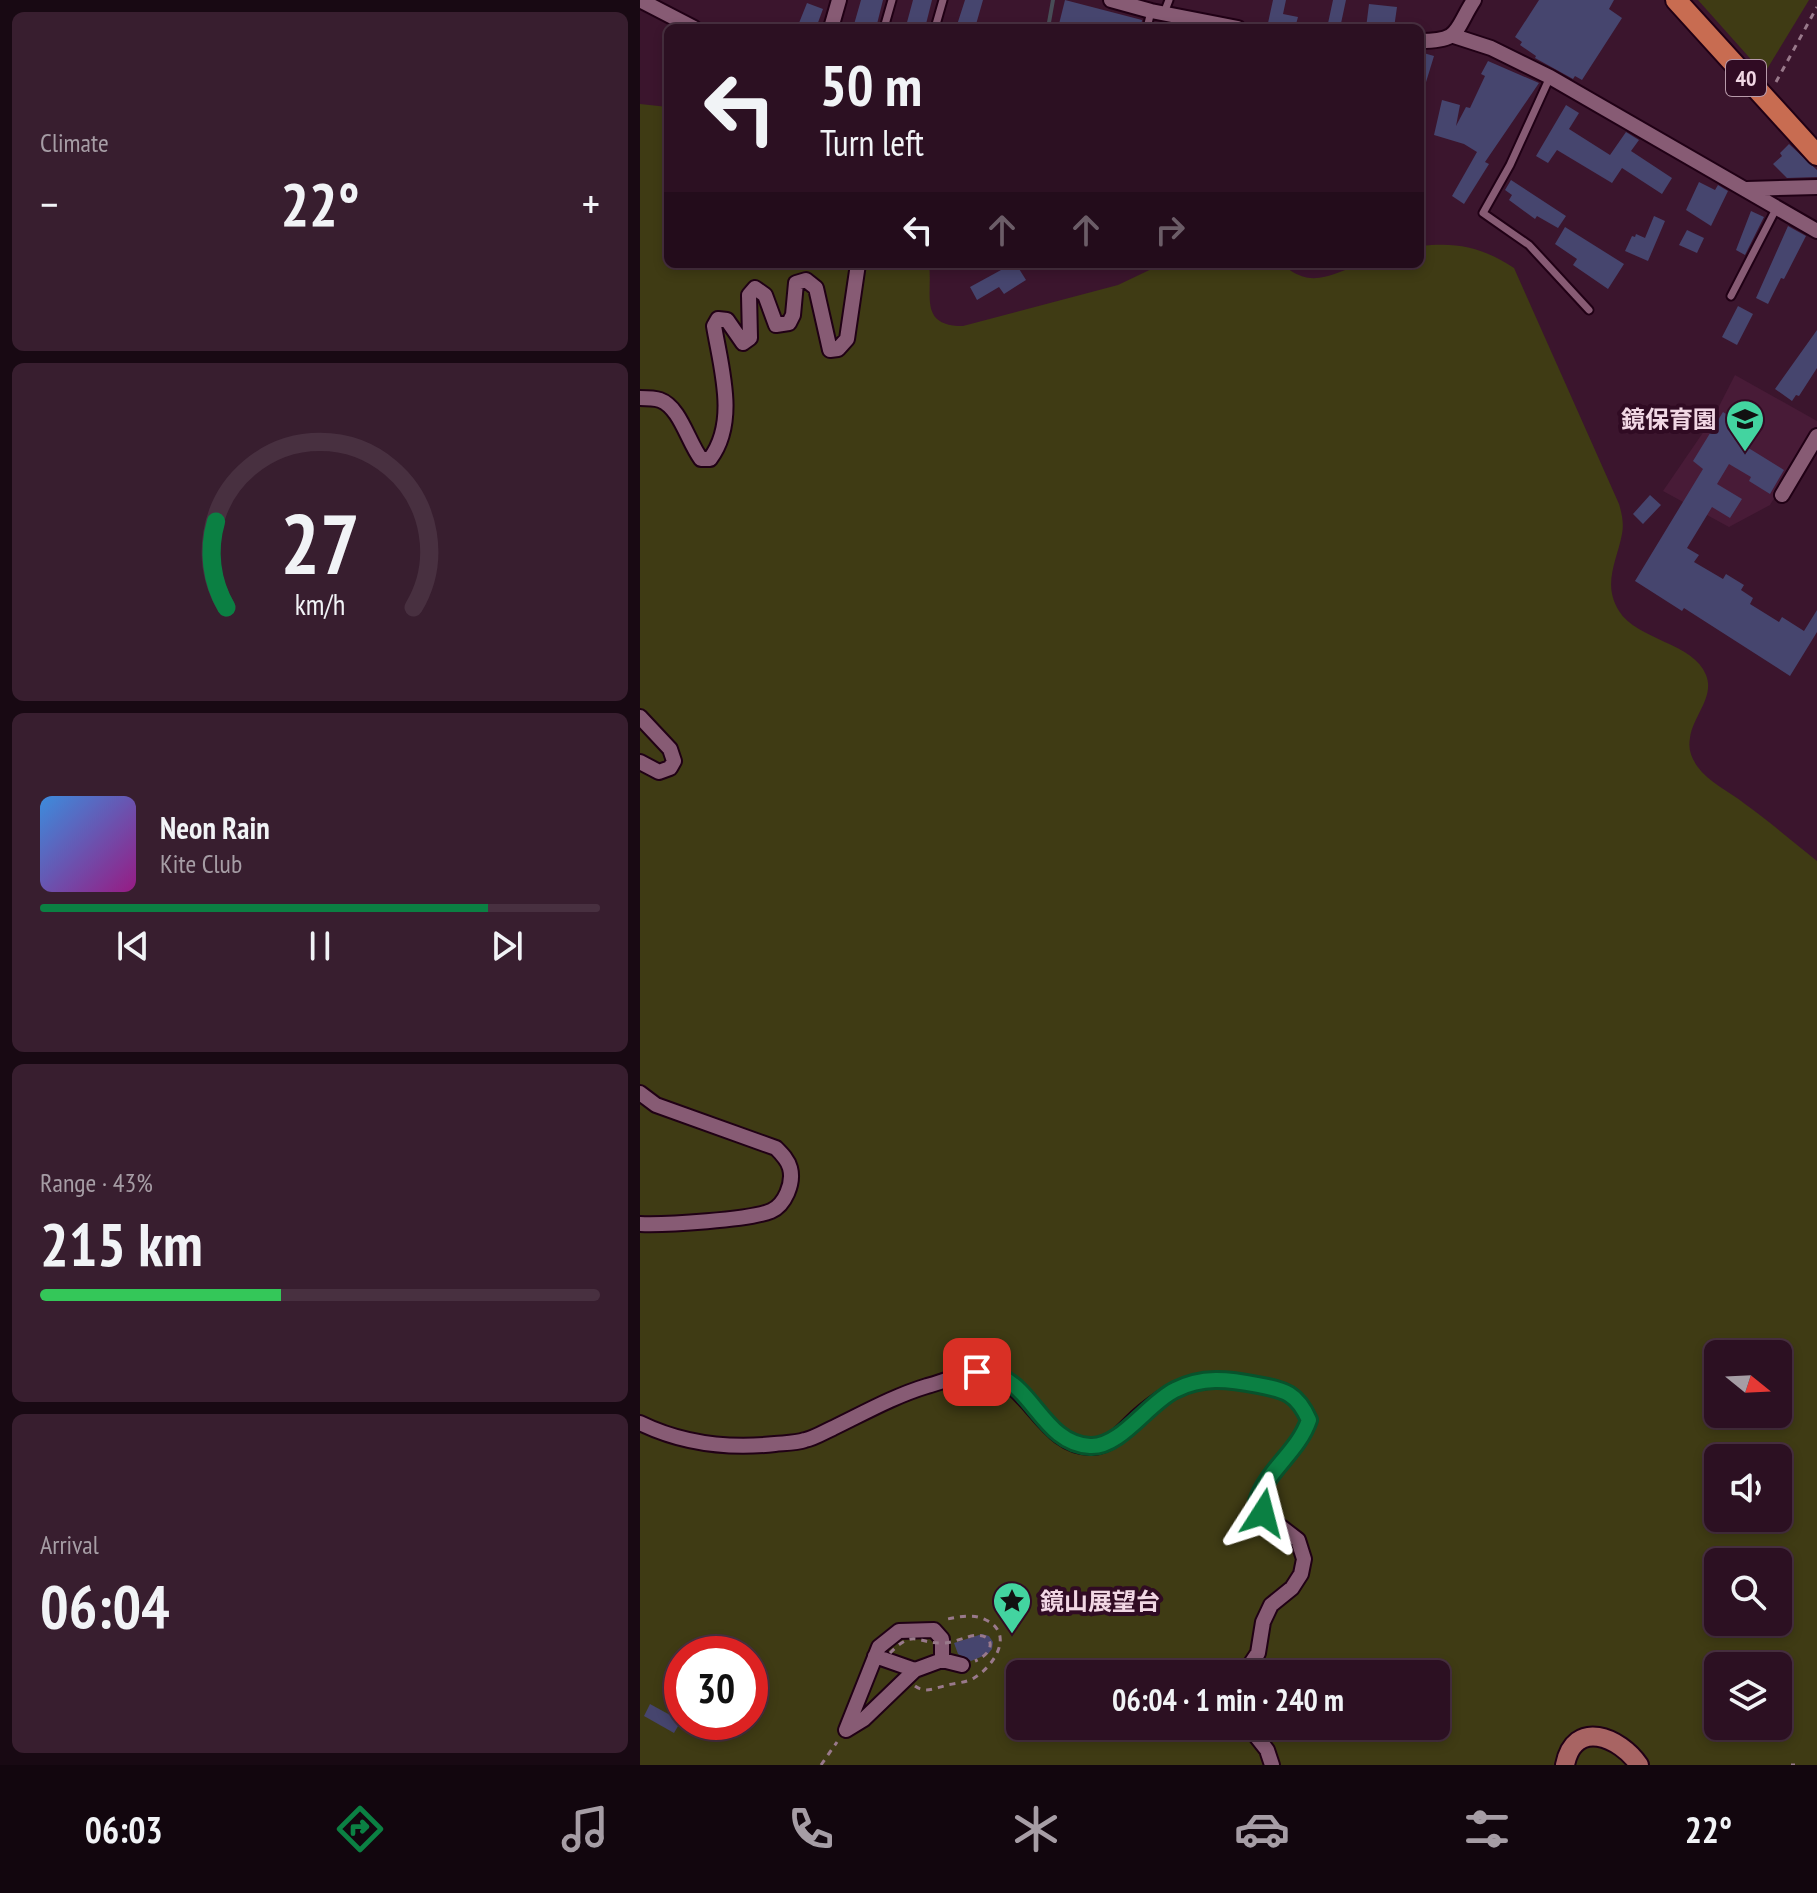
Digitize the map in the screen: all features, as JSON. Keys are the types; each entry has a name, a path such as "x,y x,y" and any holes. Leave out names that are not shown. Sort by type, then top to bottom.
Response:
{"main road":[{"name":"40","path":"1676,0 1817,155"},
{"path":"1565,1765 1570,1750 1590,1737 1605,1737 1620,1743 1639,1765"}],"street":[{"path":"640,0 686,24"},
{"path":"832,24 839,0"},
{"path":"1111,0 1161,8 1223,24"},
{"path":"1454,36 1468,4"},
{"path":"1424,41 1440,41 1454,36 1491,48 1550,77 1817,231"},
{"path":"1747,189 1817,187"},
{"path":"640,398 659,399 672,408 693,449 701,459 710,459 725,432 724,390 714,326 718,319 727,320 743,343 750,338 749,295 755,288 765,295 776,325 789,323 793,315 796,283 806,280 816,288 830,350 838,349 847,339 857,268"},
{"path":"1782,495 1817,436"},
{"path":"640,717 670,749 674,761 670,768 659,772 640,762"},
{"path":"640,1093 656,1105 776,1148 791,1171 789,1190 781,1204 770,1211 640,1224"},
{"path":"640,1423 699,1444 759,1446 805,1441 913,1390 977,1372 1000,1377 1069,1441 1091,1447 1112,1441 1173,1391 1197,1382 1225,1378 1284,1390 1301,1403 1309,1420 1303,1437 1263,1484 1257,1501 1263,1513 1298,1540 1304,1559 1301,1574 1292,1588 1271,1605 1263,1622 1258,1653 1253,1660"},
{"path":"915,1670 882,1655 879,1647 899,1631 934,1630 942,1639 942,1660"},
{"path":"846,1730 882,1655"},
{"path":"846,1730 864,1719 915,1670 942,1660 969,1663"},
{"path":"1259,1740 1267,1750 1272,1765"}],"lane":[{"path":"885,24 892,0"},
{"path":"936,24 943,0"},
{"path":"1550,77 1510,165 1483,213 1529,245 1589,310"},
{"path":"1731,296 1777,207"}],"path":[{"path":"1766,99 1817,7"},
{"path":"882,1655 910,1639 945,1643 977,1634 988,1638 991,1649 985,1657 969,1663"},
{"path":"821,1765 846,1730"}],"shaded area":[{"path":"1698,0 1809,0 1764,74"},
{"path":"640,104 664,107 664,268 929,268 931,307 939,321 949,325 963,326 1118,285 1154,268 1288,268 1303,277 1322,278 1351,268 1424,268 1424,246 1446,245 1480,251 1514,268 1619,504 1623,526 1612,572 1614,601 1627,621 1690,656 1700,664 1706,675 1706,699 1690,738 1693,759 1707,777 1817,861 1817,1765 640,1765"},
{"name":"鏡保育園","path":"1735,375 1817,421 1817,428 1770,505 1729,527 1663,491 1713,418"}],"building":[{"path":"861,0 883,0 877,24 854,24"},
{"path":"913,0 932,0 926,24 907,24"},
{"path":"965,0 983,0 976,24 957,24"},
{"path":"1065,0 1142,20 1142,24 1059,24"},
{"path":"1273,0 1286,0 1283,14 1298,17 1296,24 1268,23"},
{"path":"1333,0 1346,0 1341,24 1328,24"},
{"path":"1539,0 1614,0 1609,9 1622,18 1582,80 1575,76 1573,79 1535,58 1515,37"},
{"path":"807,3 823,9 817,24 799,24"},
{"path":"1369,4 1397,7 1395,24 1366,24"},
{"path":"1424,53 1434,56 1424,89"},
{"path":"1488,61 1539,83 1485,162 1489,164 1464,204 1452,196 1477,152 1464,144 1434,135 1442,100 1460,105 1456,126 1466,107 1470,108 1485,76 1481,74"},
{"path":"1566,105 1579,113 1569,129 1610,155 1626,132 1639,140 1631,151 1672,178 1662,194 1622,168 1612,183 1557,150 1548,163 1536,156"},
{"path":"1789,144 1817,170 1817,177 1787,178 1773,164"},
{"path":"1511,180 1566,216 1558,228 1537,216 1535,219 1509,200 1512,195 1505,190"},
{"path":"1699,182 1715,190 1718,185 1728,191 1711,226 1686,210"},
{"path":"1751,211 1764,217 1745,255 1736,250"},
{"path":"1654,216 1665,221 1648,261 1625,251 1632,236 1636,234 1645,238"},
{"path":"1788,226 1806,236 1768,304 1756,298"},
{"path":"1565,227 1624,264 1608,289 1573,265 1577,259 1555,244"},
{"path":"1687,230 1704,238 1697,253 1679,245"},
{"path":"1005,268 1018,268 1026,280 1004,294 999,287 977,300 970,287"},
{"path":"1738,306 1753,314 1737,345 1722,337"},
{"path":"1817,330 1817,368 1799,396 1796,395 1792,401 1775,389"},
{"path":"1723,412 1743,425 1734,439 1784,470 1770,494 1749,481 1751,477 1729,464 1717,484 1742,499 1730,518 1712,507 1687,548 1699,555 1694,562 1723,579 1726,574 1744,585 1741,590 1753,598 1750,604 1779,622 1782,617 1804,631 1817,610 1817,632 1790,676 1684,608 1682,611 1635,581 1703,469 1693,461"},
{"path":"1650,495 1661,505 1643,524 1633,514"},
{"path":"982,1634 989,1636 993,1642 988,1654 971,1661 958,1654 954,1643"},
{"path":"650,1704 664,1712 664,1727 644,1716"}],"waterway":[{"path":"1049,24 1053,0"}],"place":[{"name":"鏡保育園","path":"1745,453"},
{"name":"鏡山展望台","path":"1012,1635"}],"route":[{"path":"977,1372 1000,1377 1069,1441 1091,1447 1112,1441 1173,1391 1197,1382 1225,1378 1284,1390 1301,1403 1309,1420 1303,1437 1263,1484 1257,1501 1263,1513"}]}
